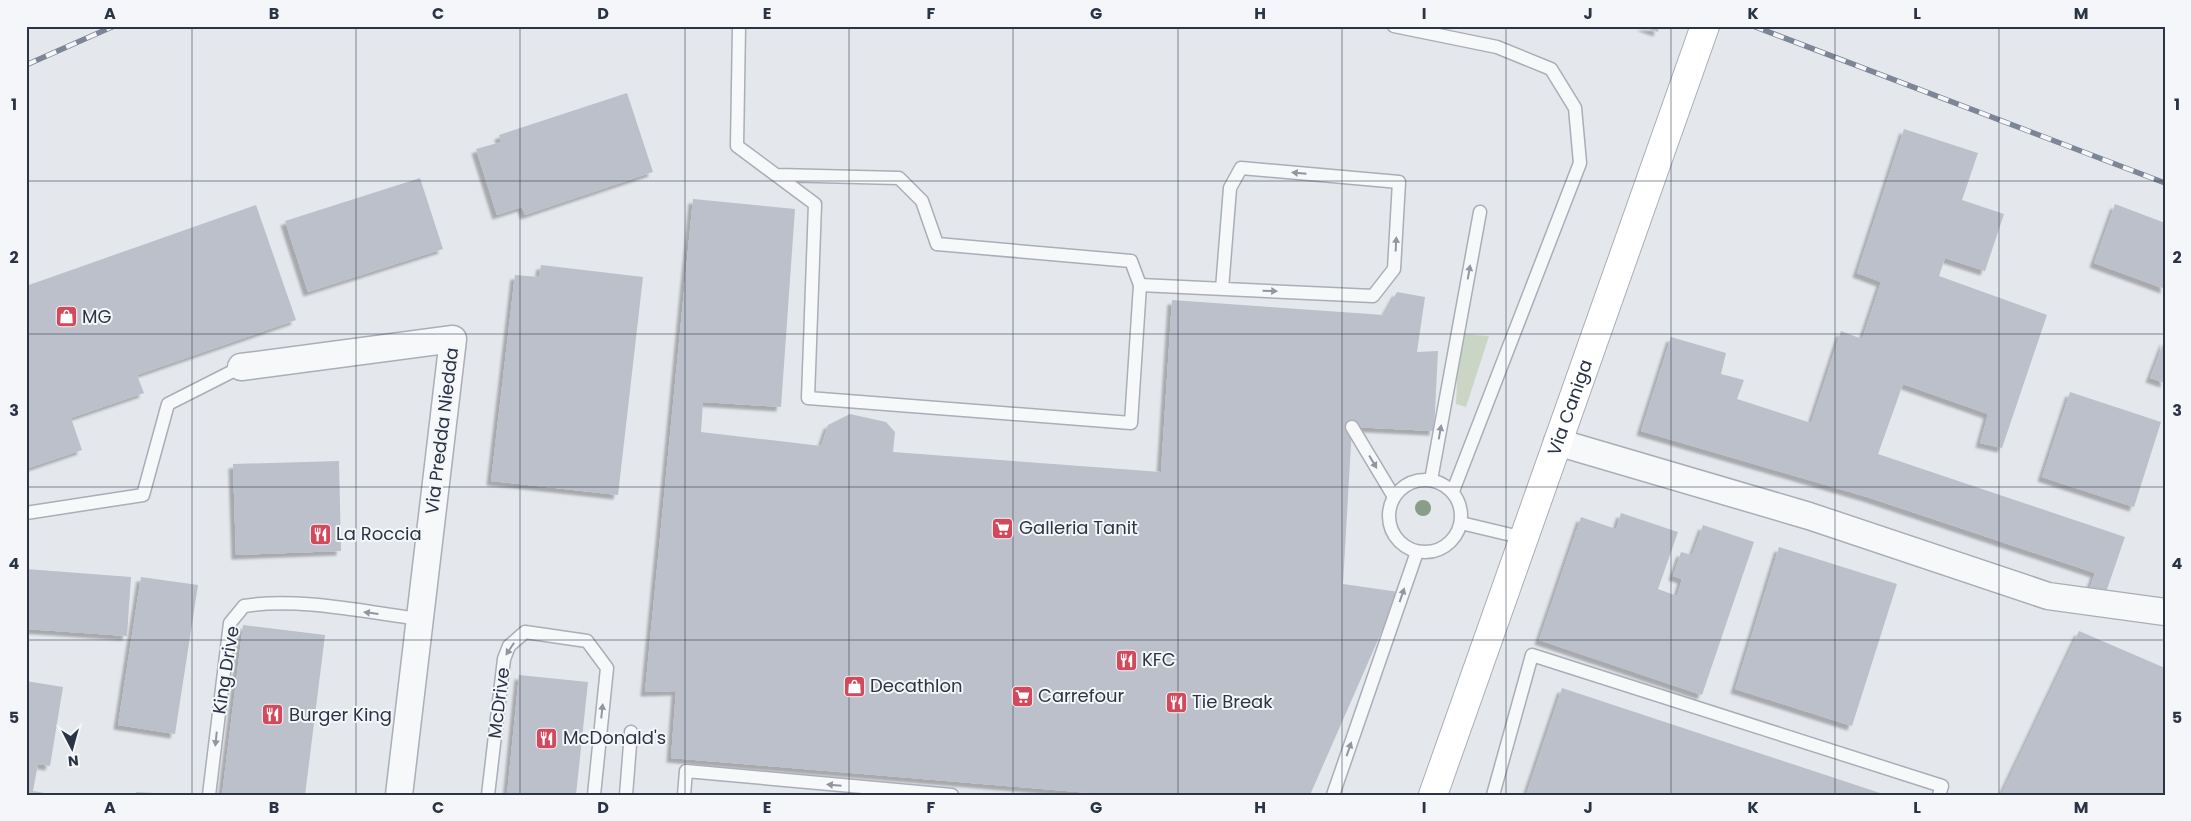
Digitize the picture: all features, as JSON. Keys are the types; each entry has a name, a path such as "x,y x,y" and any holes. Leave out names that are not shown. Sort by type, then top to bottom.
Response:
{"street":[{"name":"Via Caniga","path":"1433,793 1705,26"},
{"name":"Via Predda Niedda","path":"241,367 453,339 399,795"},
{"path":"1557,442 1810,516 2048,596 2165,612"}],"lane":[{"path":"738,26 737,146 776,175 815,204 808,398 1131,423 1140,286 1130,261 937,244 922,201 899,178 776,175"},
{"path":"1394,26 1497,47 1551,69 1575,108 1580,163 1453,491"},
{"path":"1140,286 1373,296 1394,269 1399,182 1241,168 1230,188 1222,289"},
{"path":"1432,480 1480,212"},
{"path":"26,513 143,495 168,404 241,367"},
{"path":"1352,427 1394,497"},
{"path":"1421,480 1432,480 1443,484 1453,491 1462,512 1462,523 1450,544 1434,551 1417,552 1407,548 1398,540 1391,530 1388,519 1389,508 1401,488 1421,480"},
{"path":"1462,523 1524,538"},
{"path":"1333,795 1417,552"},
{"name":"King Drive","path":"209,795 230,623 244,606 268,602 420,619"},
{"name":"McDrive","path":"488,795 504,659 509,646 525,632 587,641 607,668 594,795"},
{"path":"1493,795 1532,655 1942,786 1939,795"},
{"path":"626,795 631,732"},
{"path":"684,795 686,771 952,795"}],"green space":[{"path":"1459,334 1489,336 1466,407 1456,404"}],"building":[{"path":"1641,26 1659,26 1658,32"},
{"path":"627,93 653,172 525,215 522,207 497,215 476,149 501,142 499,135"},
{"path":"1904,129 1978,153 1962,200 2004,214 1985,271 1945,258 1939,276 2047,315 2002,448 1980,443 1988,414 1903,384 1878,454 2125,537 2105,595 2089,590 2095,573 1867,497 1641,431 1671,337 1726,353 1721,374 1744,380 1737,399 1811,423 1841,331 1862,339 1881,282 1857,273"},
{"path":"420,178 443,249 308,292 285,221"},
{"name":"Galleria Tanit","path":"693,199 795,209 781,407 703,402 701,432 821,446 828,425 850,414 886,422 895,432 893,452 1161,472 1172,300 1384,315 1397,292 1425,297 1417,352 1438,351 1434,431 1352,427 1343,584 1399,592 1310,795 1114,795 671,758 676,691 645,692"},
{"path":"2115,204 2165,223 2165,289 2094,263"},
{"path":"256,205 296,320 137,375 144,393 71,418 82,450 26,469 26,286"},
{"path":"541,265 643,277 618,495 491,481 515,275 539,277"},
{"path":"2165,339 2165,383 2150,378"},
{"path":"2070,392 2161,422 2134,507 2042,477"},
{"path":"339,461 341,551 236,555 233,464"},
{"path":"1621,513 1678,532 1658,589 1677,596 1682,579 1673,576 1681,552 1692,555 1703,525 1754,542 1702,695 1539,640 1581,517 1616,529"},
{"path":"1779,547 1897,584 1852,726 1735,689"},
{"path":"26,569 131,577 127,636 26,629"},
{"path":"141,577 198,585 175,734 118,725"},
{"name":"Burger King","path":"243,625 325,635 305,795 222,795"},
{"path":"2079,631 2165,668 2165,792 2163,795 2001,795"},
{"name":"McDonald's","path":"519,675 588,682 576,795 507,795"},
{"path":"26,681 63,687 50,766 38,764 33,791 56,795 26,795"},
{"path":"1562,688 1883,794 1883,795 1526,795"},
{"path":"136,792 155,793 155,795 135,795"}],"railway":[{"path":"26,65 114,26"},
{"path":"1753,26 2165,183"}],"place":[{"name":"MG","path":"66,317"},
{"name":"Galleria Tanit","path":"1003,528"},
{"name":"La Roccia","path":"320,534"},
{"name":"KFC","path":"1126,660"},
{"name":"Decathlon","path":"854,686"},
{"name":"Carrefour","path":"1022,696"},
{"name":"Tie Break","path":"1176,702"},
{"name":"Burger King","path":"273,715"},
{"name":"McDonald's","path":"547,738"}]}
